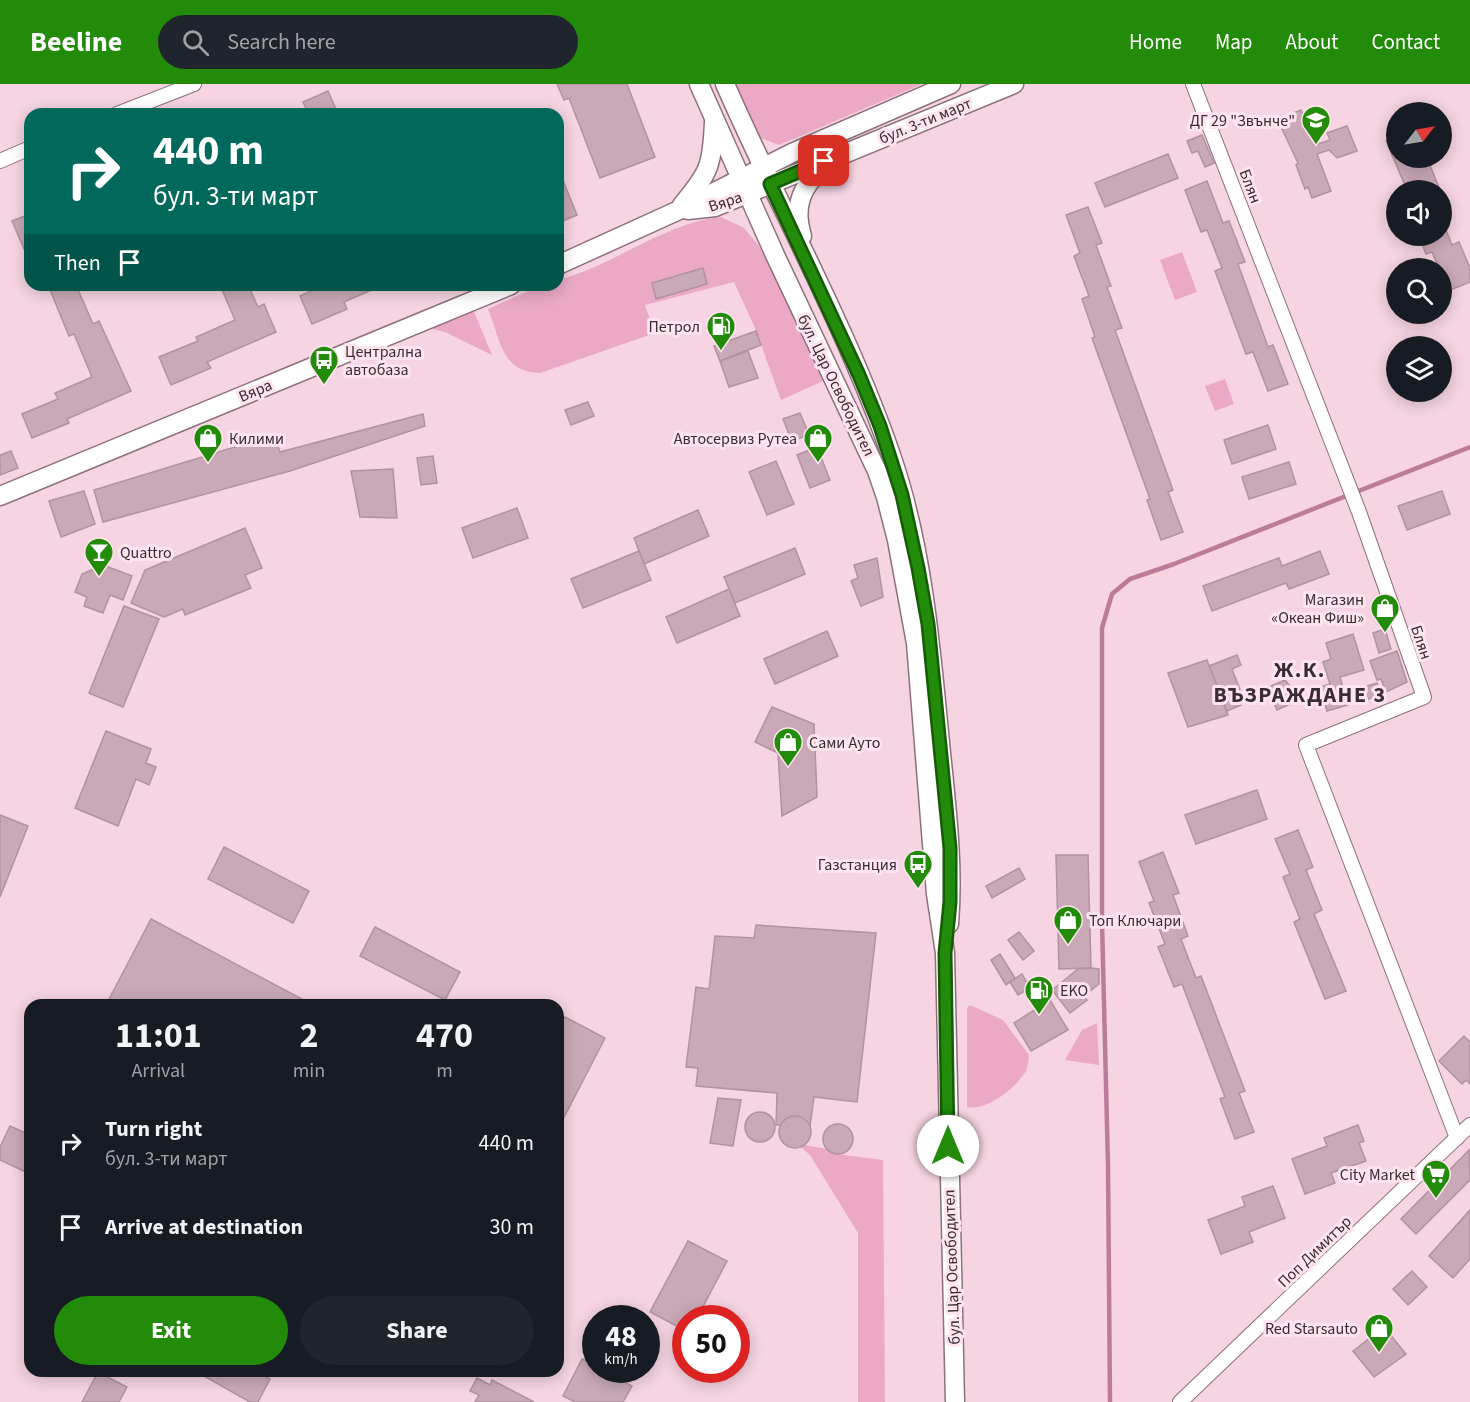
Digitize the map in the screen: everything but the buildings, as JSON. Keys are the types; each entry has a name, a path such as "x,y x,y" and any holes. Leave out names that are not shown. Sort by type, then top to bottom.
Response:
{"main road":[{"name":"бул. Цар Освободител","path":"699,84 744,187 856,423 886,498 897,540 916,643 936,894 945,953"},
{"name":"бул. Цар Освободител","path":"725,84 859,375 890,454 918,568 928,624 950,848 950,902 945,953 955,1402"},
{"name":"бул. 3-ти март","path":"766,176 951,84"},
{"name":"бул. 3-ти март","path":"766,176 842,154 1014,84"},
{"path":"677,211 704,178 708,169 712,159 714,121"},
{"path":"816,281 800,230 798,203 805,185 813,176 842,154"},
{"name":"Вяра","path":"564,262 677,211 715,207 744,187 766,176"},
{"name":"Вяра","path":"0,496 496,291"}],"street":[{"path":"132,108 194,84"},
{"name":"Блян","path":"1193,84 1349,486 1424,697 1306,745 1457,1138"},
{"path":"0,160 24,150"},
{"name":"Поп Димитър","path":"1180,1402 1470,1125"}],"shaded area":[{"path":"735,84 922,84 779,145 758,137"},
{"path":"721,217 744,228 764,252 823,381 781,400 755,328 734,282 645,305 655,333 540,373 517,367 504,353 488,309 528,291 564,291 564,278 599,265 679,227"},
{"path":"1182,252 1197,292 1175,300 1160,260"},
{"path":"472,307 492,355 445,332 421,326"},
{"path":"1225,379 1234,404 1215,411 1205,386"},
{"path":"970,1005 1003,1020 1029,1055 1025,1072 1013,1086 990,1103 974,1107 967,1107 967,1008"},
{"path":"1097,1023 1099,1065 1065,1060 1082,1030"},
{"path":"805,1145 826,1149 835,1154 883,1160 885,1402 858,1402 858,1233 810,1155 801,1147"}],"waterway":[{"path":"1110,1402 1108,1166 1102,922 1102,628 1112,594 1130,579 1174,564 1470,447"}],"place":[{"name":"ДГ 29 \"Звънче\"","path":"1316,146"},
{"name":"Петрол","path":"721,352"},
{"name":"Централна автобаза","path":"324,386"},
{"name":"Килими","path":"208,464"},
{"name":"Автосервиз Рутеа","path":"818,464"},
{"name":"Quattro","path":"99,578"},
{"name":"Магазин «Океан Фиш»","path":"1385,634"},
{"name":"Сами Ауто","path":"788,768"},
{"name":"Газстанция","path":"918,890"},
{"name":"Топ Ключари","path":"1068,946"},
{"name":"EKO","path":"1039,1016"},
{"name":"City Market","path":"1436,1200"},
{"name":"Red Starsauto","path":"1379,1354"}],"district":[{"name":"Ж.К. ВЪЗРАЖДАНЕ 3","path":"1300,682"}],"route":[{"path":"824,161 770,184 859,375 880,426 894,464 918,568 928,624 950,848 950,902 945,953 948,1146"}]}
